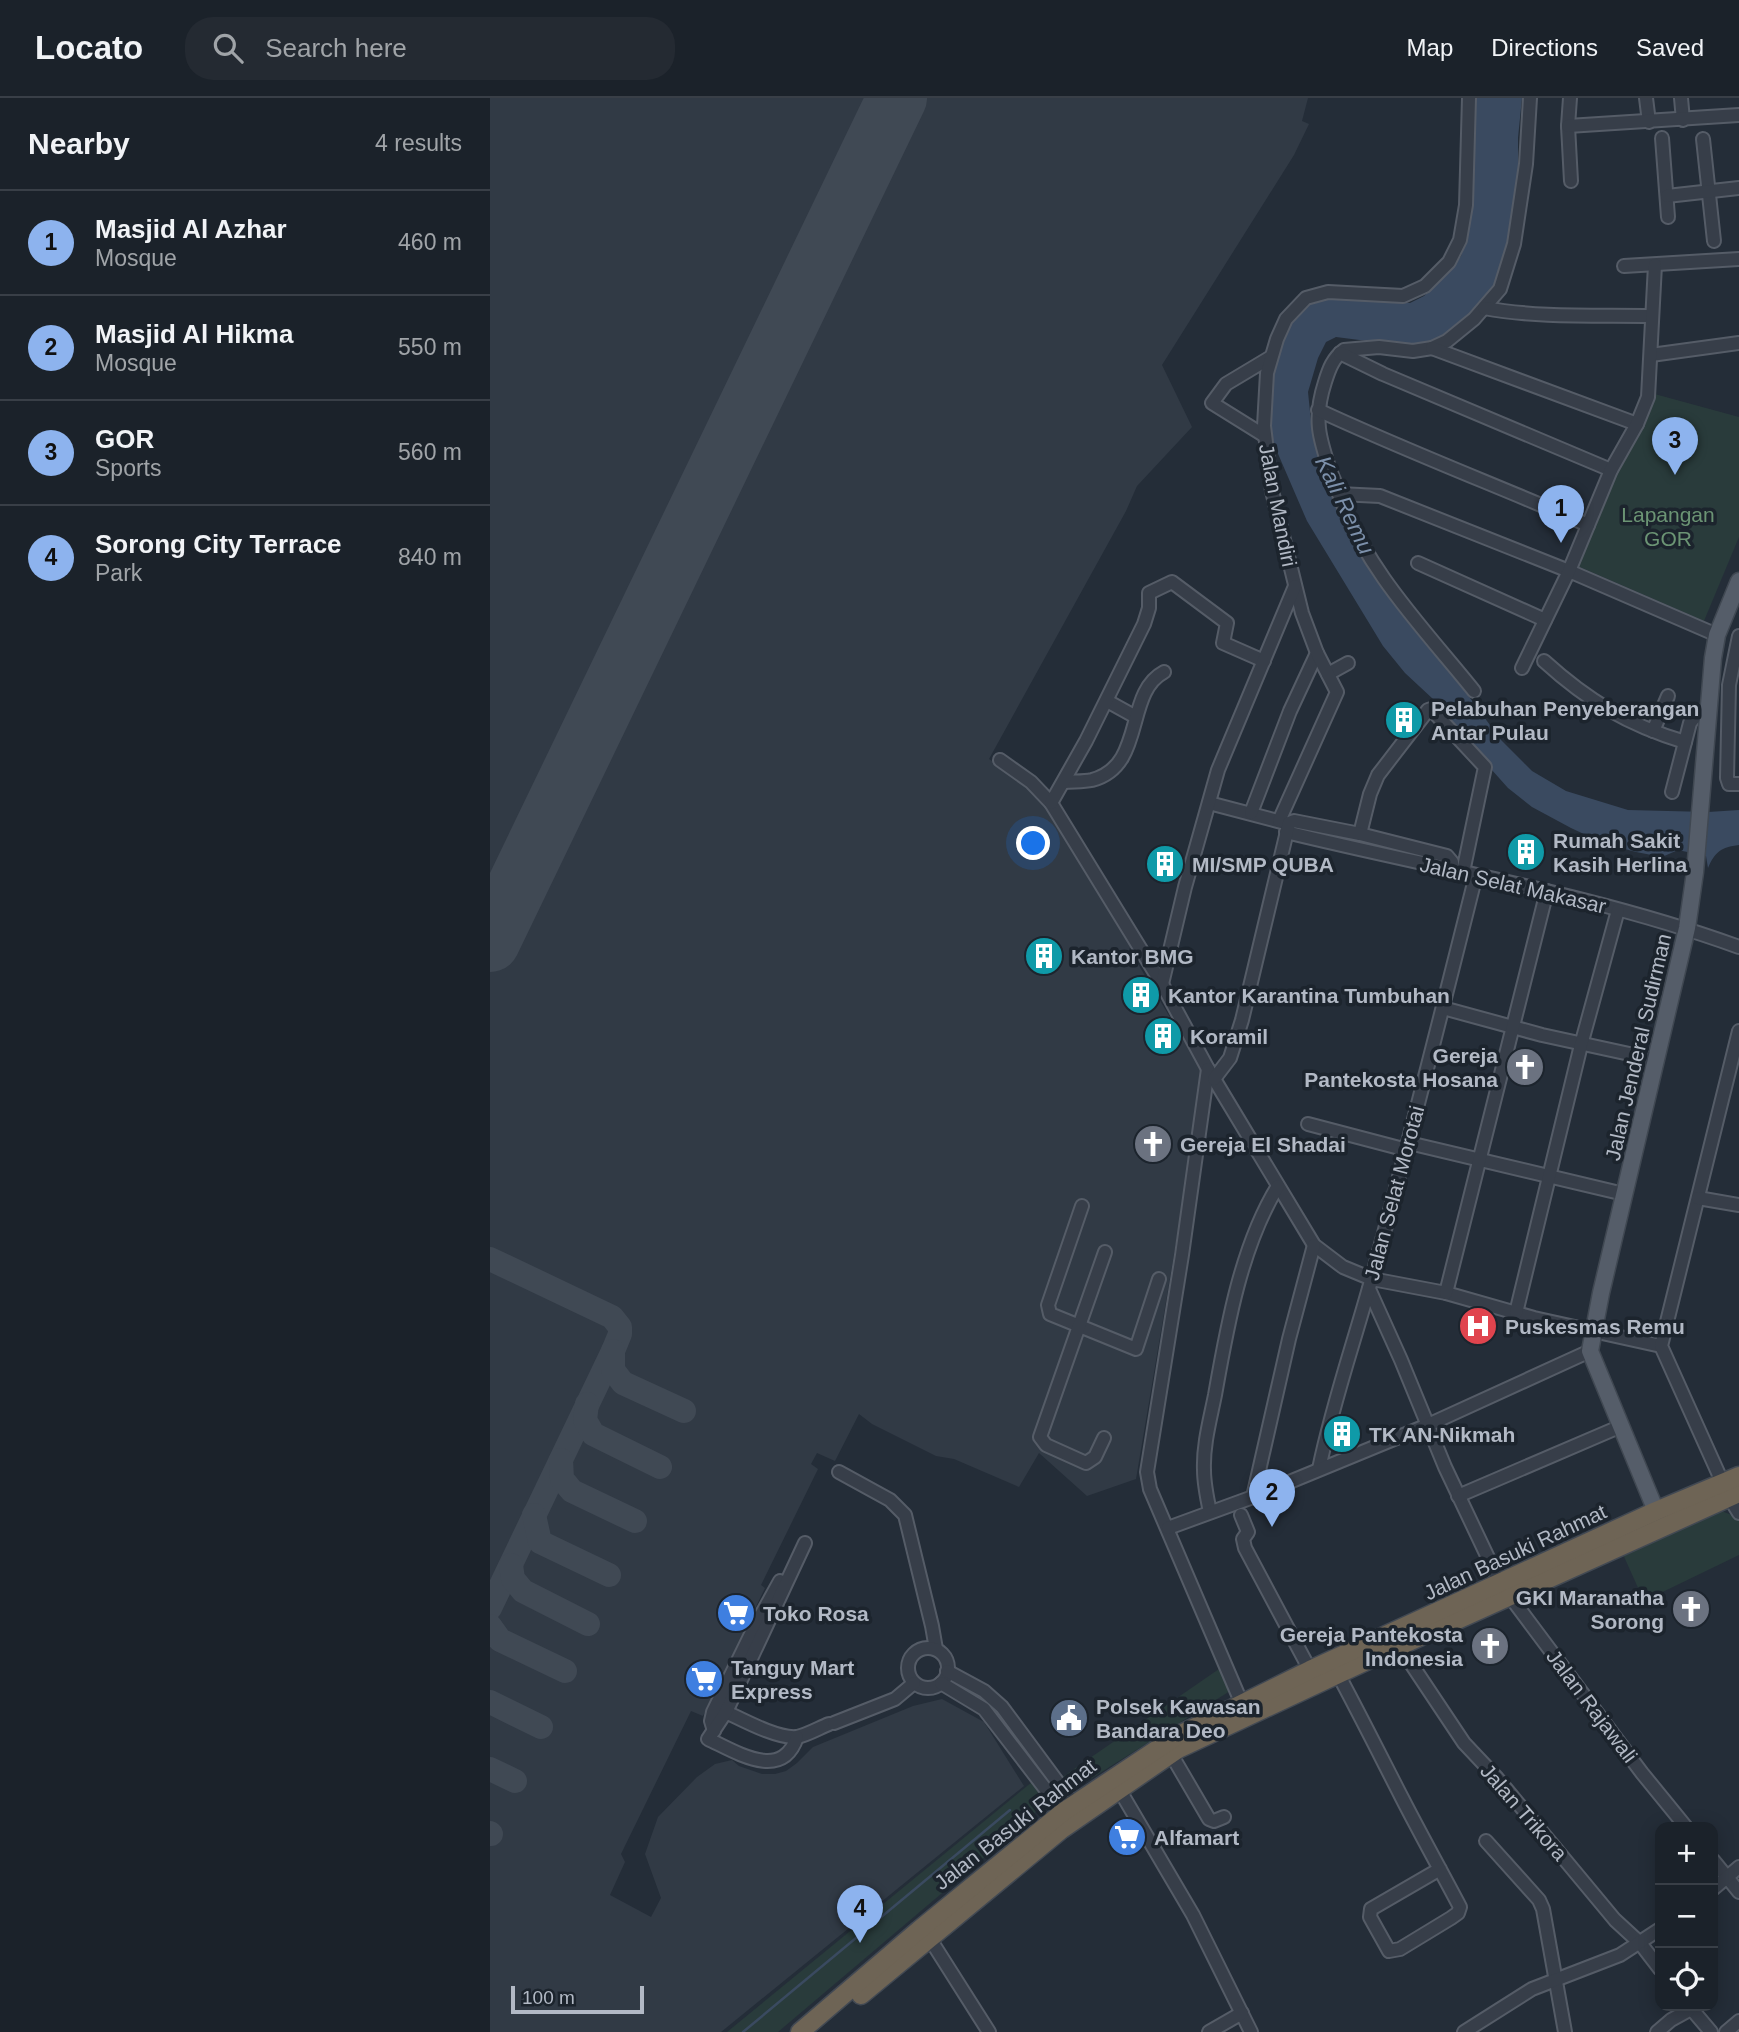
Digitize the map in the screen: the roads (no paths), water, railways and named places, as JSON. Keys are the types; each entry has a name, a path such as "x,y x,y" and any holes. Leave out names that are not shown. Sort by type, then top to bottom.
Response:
{"highway":[{"name":"Jalan Basuki Rahmat","path":"800,2032 820,2024 919,1930 1177,1736 1242,1704 1272,1697 1310,1670 1504,1590 1656,1511 1732,1487"},
{"path":"820,2024 930,1939 1072,1813 1119,1789 1171,1754 1272,1697 1338,1674 1400,1647 1504,1590 1732,1487"}],"main road":[{"name":"Jalan Jenderal Sudirman","path":"1656,1511 1619,1427 1590,1351 1592,1332 1687,928 1695,872 1707,709 1717,635 1739,581"}],"street":[{"name":"Jalan Mandiri","path":"1162,984 1217,770 1295,586 1272,491 1265,436 1264,399 1271,357 1286,319 1306,298 1328,292 1403,296 1425,286 1449,262 1458,249 1466,205 1469,98"},
{"path":"1474,691 1371,560 1348,522 1321,441 1317,419 1331,363 1344,350 1379,347 1413,351 1432,348 1447,341 1474,319 1500,289 1514,244 1526,164 1530,98"},
{"path":"1570,98 1568,126 1571,181"},
{"path":"1646,98 1649,122"},
{"path":"1681,98 1683,120"},
{"path":"1568,126 1739,115"},
{"path":"1662,138 1668,217"},
{"path":"1703,139 1714,241"},
{"path":"1667,196 1739,188"},
{"path":"1623,266 1739,259"},
{"path":"1521,668 1569,571 1611,470 1637,424 1648,397 1655,265"},
{"path":"1484,307 1567,315 1652,316"},
{"path":"1651,355 1739,343"},
{"path":"1432,348 1637,424"},
{"path":"1340,353 1383,374 1611,470"},
{"path":"1265,436 1212,403 1226,384 1271,357"},
{"path":"1318,410 1373,436 1588,525"},
{"path":"1339,494 1380,496 1569,571 1717,635"},
{"path":"1418,563 1545,620"},
{"path":"1051,803 1107,701 1144,624 1149,608 1149,593 1172,582 1227,624 1223,643 1264,661"},
{"path":"1242,1704 1150,1489 1147,1472 1211,1074 1230,1058 1242,1020 1284,826 1336,694 1317,653 1295,586"},
{"path":"1739,636 1729,685 1727,781 1739,784"},
{"path":"1251,813 1290,711 1317,653"},
{"path":"1544,661 1585,696 1653,731 1685,742"},
{"path":"1328,674 1348,663"},
{"path":"1064,782 1094,779 1114,767 1126,752 1136,717 1152,680 1164,672"},
{"path":"1710,684 1729,685"},
{"path":"1653,731 1668,696"},
{"path":"1107,701 1136,717"},
{"name":"Jalan Selat Morotai","path":"1319,1469 1339,1387 1408,1147 1443,1007 1464,872 1485,767 1431,709 1378,775 1370,794 1360,834"},
{"path":"1672,792 1692,719 1707,709"},
{"path":"1000,760 1031,782 1051,803 1162,984 1211,1074 1314,1245 1370,1284 1446,1293 1592,1332 1661,1346"},
{"path":"1209,803 1251,813 1284,826 1294,821 1447,856 1464,872"},
{"name":"Jalan Selat Makasar","path":"1284,826 1548,891 1687,928 1739,947"},
{"path":"1446,1293 1548,891"},
{"path":"1517,1313 1581,1045 1618,910"},
{"path":"1443,1007 1581,1045 1657,1060"},
{"path":"1739,1031 1661,1346 1732,1487 1739,1513"},
{"path":"1308,1124 1625,1194"},
{"path":"1210,1512 1204,1481 1204,1458 1218,1378 1249,1246 1258,1221 1278,1186"},
{"path":"1698,1198 1739,1205"},
{"path":"1082,1206 1047,1308 1054,1317 1136,1349 1159,1279"},
{"path":"1253,1497 1289,1339 1314,1245"},
{"path":"1104,1438 1095,1457 1086,1463 1046,1445 1041,1437 1105,1252"},
{"name":"Jalan Rajawali","path":"1370,1284 1458,1496 1504,1590 1682,1822"},
{"path":"1167,1528 1253,1497 1428,1425 1590,1351"},
{"path":"1458,1496 1619,1427"},
{"path":"839,1472 890,1500 905,1515 936,1649"},
{"path":"1241,1515 1248,1532 1243,1539 1245,1548 1310,1670"},
{"path":"714,1731 711,1721 713,1712 735,1680 805,1543"},
{"name":"Jalan Trikora","path":"1400,1647 1464,1742 1615,1920 1640,1943 1655,1962"},
{"path":"926,1648 936,1649 947,1662 944,1677 932,1687 914,1683 909,1675 911,1657 926,1648"},
{"path":"1338,1674 1440,1869 1460,1908 1458,1913 1400,1949 1389,1951 1370,1917 1371,1909 1440,1869"},
{"path":"944,1677 984,1709 1072,1813"},
{"path":"735,1680 726,1712 708,1740 763,1762 782,1757 792,1748 797,1737"},
{"path":"726,1712 777,1734 797,1737 895,1699 914,1683"},
{"path":"1171,1754 1209,1819 1214,1821 1224,1816"},
{"path":"1119,1789 1193,1915 1251,2032"},
{"path":"1486,1841 1539,1900 1543,1909 1565,2032"},
{"path":"1718,1866 1739,1892"},
{"path":"1718,1885 1739,1867"},
{"path":"1464,2032 1504,2004 1532,1989 1620,1955 1655,1932"},
{"path":"930,1939 989,2032"},
{"path":"1657,2032 1684,2011"},
{"path":"1693,2011 1711,2032"},
{"path":"1209,2032 1242,2013"},
{"path":"1726,2032 1739,2021"}],"water":[{"path":"1474,98 1522,98 1518,138 1518,183 1512,234 1500,280 1477,313 1434,345 1406,346 1336,337 1326,342 1318,358 1308,392 1312,431 1352,538 1501,740 1532,771 1566,791 1628,810 1739,810 1739,845 1719,851 1708,868 1706,856 1678,850 1662,857 1603,843 1532,807 1508,788 1441,713 1433,699 1405,673 1383,646 1307,521 1269,433 1270,369 1295,310 1318,298 1344,296 1410,303 1424,296 1450,271 1461,256 1466,239 1474,168"}],"waterway":[{"path":"743,2032 1010,1810"}],"place":[{"name":"GOR","path":"1675,475"},
{"name":"Masjid Al Azhar","path":"1561,543"},
{"name":"Pelabuhan Penyeberangan Antar Pulau","path":"1404,720"},
{"name":"Rumah Sakit Kasih Herlina","path":"1526,852"},
{"name":"MI/SMP QUBA","path":"1165,864"},
{"name":"Kantor BMG","path":"1044,956"},
{"name":"Kantor Karantina Tumbuhan","path":"1141,995"},
{"name":"Koramil","path":"1163,1036"},
{"name":"Gereja Pantekosta Hosana","path":"1525,1067"},
{"name":"Gereja El Shadai","path":"1153,1144"},
{"name":"Puskesmas Remu","path":"1478,1326"},
{"name":"TK AN-Nikmah","path":"1342,1434"},
{"name":"Masjid Al Hikma","path":"1272,1527"},
{"name":"GKI Maranatha Sorong","path":"1691,1609"},
{"name":"Toko Rosa","path":"736,1613"},
{"name":"Gereja Pantekosta Indonesia","path":"1490,1646"},
{"name":"Tanguy Mart Express","path":"704,1679"},
{"name":"Polsek Kawasan Bandara Deo","path":"1069,1718"},
{"name":"Alfamart","path":"1127,1837"},
{"name":"Sorong City Terrace","path":"860,1943"}],"water label":[{"name":"Kali Remu","path":"1345,505"}],"park label":[{"name":"Lapangan GOR","path":"1668,526"}]}
